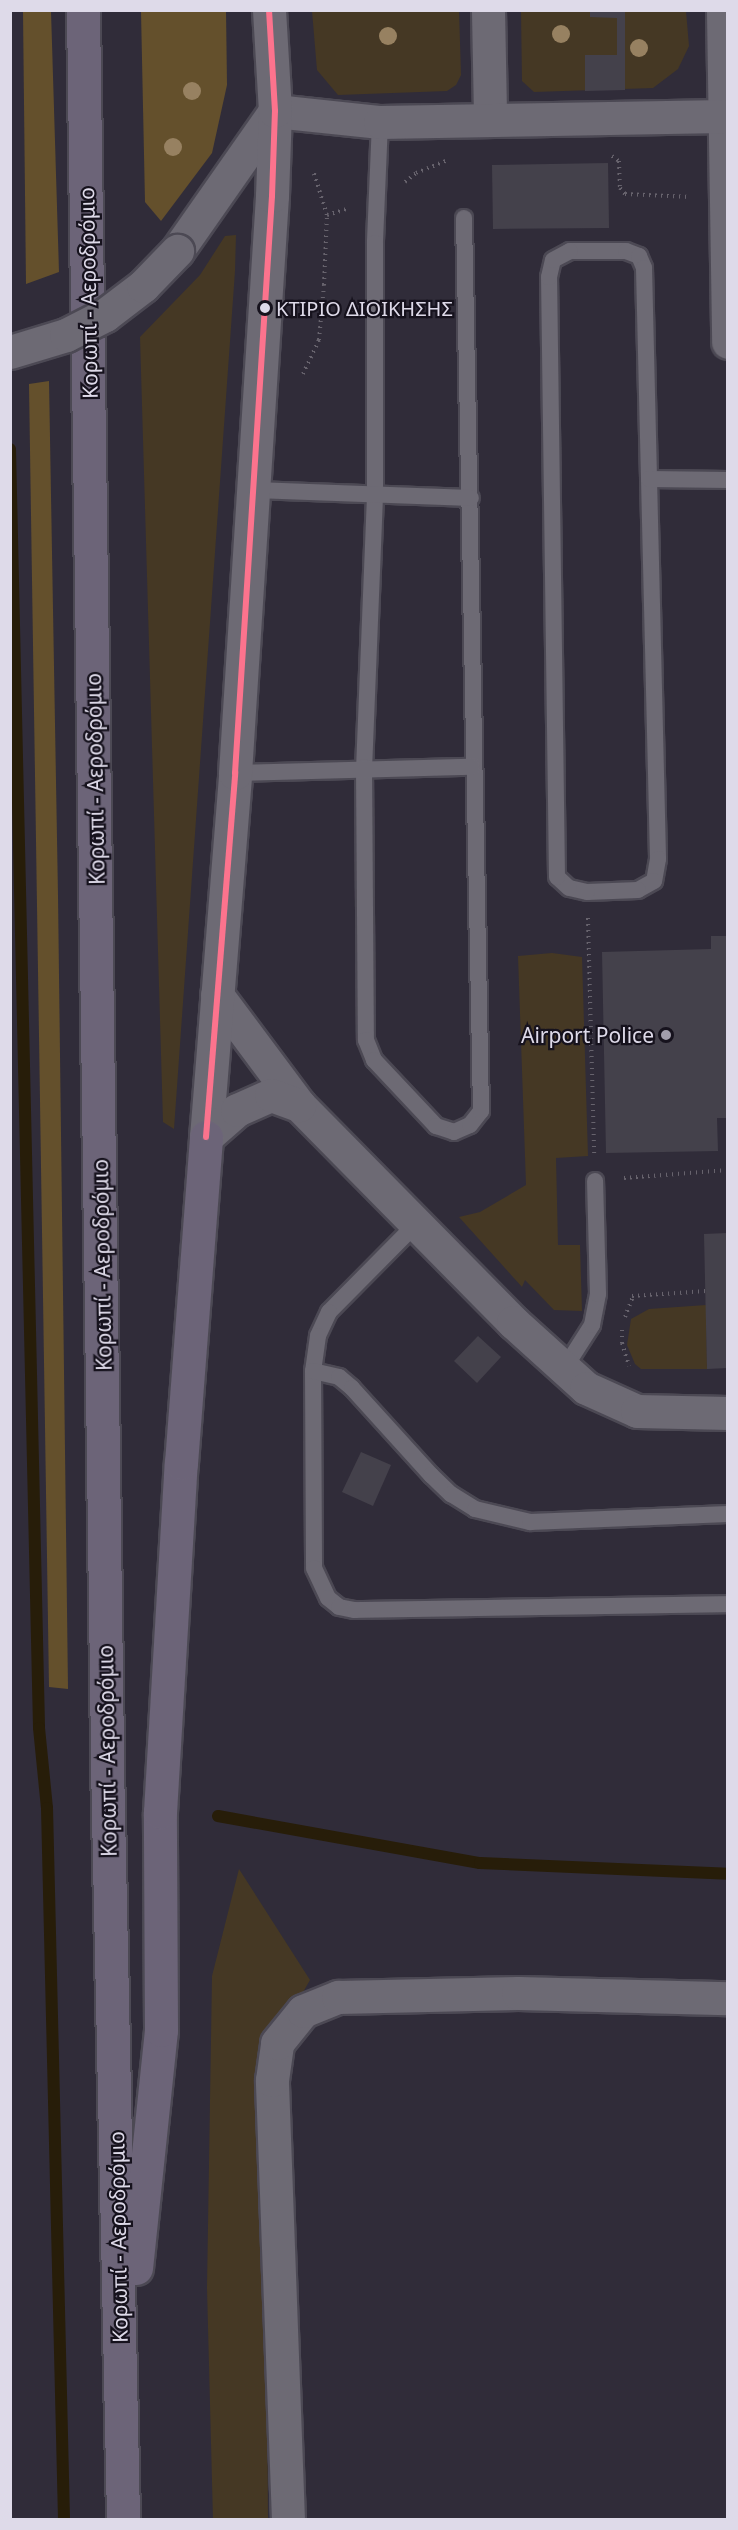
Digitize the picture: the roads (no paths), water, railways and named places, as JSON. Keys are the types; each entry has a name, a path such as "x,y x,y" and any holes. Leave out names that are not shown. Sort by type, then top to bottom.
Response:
{"highway":[{"name":"Κορωπί - Αεροδρόμιο","path":"83,10 108,1813 123,2520"},
{"path":"122,2398 161,2030 160,1812 181,1463 206,1137"}],"street":[{"path":"206,1137 255,490 274,111 269,10"},
{"path":"488,10 490,119"},
{"path":"723,10 728,342"},
{"path":"274,111 380,122 726,116"},
{"path":"10,352 66,335 105,315 143,286 177,251 274,111"},
{"path":"217,995 298,1105 564,1369 596,1394 637,1411 728,1413"},
{"path":"206,1137 237,1110 271,1095 298,1105"},
{"path":"288,2520 272,2080 277,2043 303,2011 338,1996 518,1993 728,1998"}],"lane":[{"path":"380,122 377,199 375,496 364,767 366,1040 374,1060 436,1126 454,1131 470,1125 481,1111 472,767 471,498 465,218"},
{"path":"570,251 626,251 639,256 644,268 649,479 658,859 654,881 638,890 587,892 569,888 557,877 549,278 553,260 570,251"},
{"path":"649,479 728,480"},
{"path":"255,490 471,498"},
{"path":"235,773 364,767 472,767"},
{"path":"564,1369 592,1325 598,1294 595,1181"},
{"path":"417,1223 329,1312 318,1336 313,1371 314,1568 320,1586 339,1607 355,1610 728,1604"},
{"path":"313,1371 339,1377 352,1388 444,1488 475,1509 530,1522 728,1514"}],"waterway":[{"path":"10,449 39,1728 47,1808 64,2520"},
{"path":"218,1816 480,1863 728,1874"}],"place":[{"name":"ΚΤΙΡΙΟ ΔΙΟΙΚΗΣΗΣ","path":"265,308"},
{"name":"Airport Police","path":"666,1035"}]}
